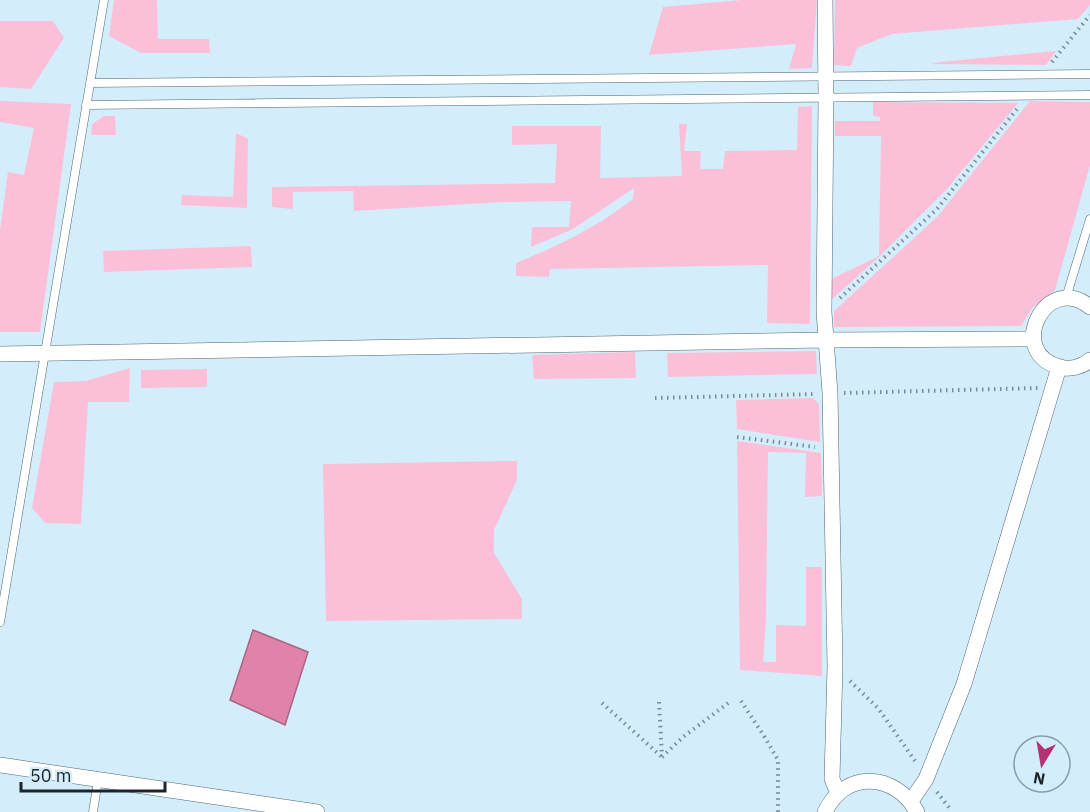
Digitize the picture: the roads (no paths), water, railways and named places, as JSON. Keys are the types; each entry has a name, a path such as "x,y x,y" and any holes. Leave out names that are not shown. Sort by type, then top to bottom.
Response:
{"street":[{"path":"825,0 824,312 830,393 835,666 832,779 838,793"},
{"path":"1089,303 1066,298 1054,301 1037,316 1033,327 1033,339 1037,349 1053,365 1076,367 1090,360"},
{"path":"0,354 825,340 1033,339"},
{"path":"825,812 838,793 852,784 868,781 885,783 899,789 914,807 964,684 1059,367"},
{"path":"0,765 317,812"}],"lane":[{"path":"0,622 104,0"},
{"path":"90,83 1090,74"},
{"path":"86,105 1090,95"},
{"path":"1066,298 1090,219"},
{"path":"93,812 98,780"}]}
